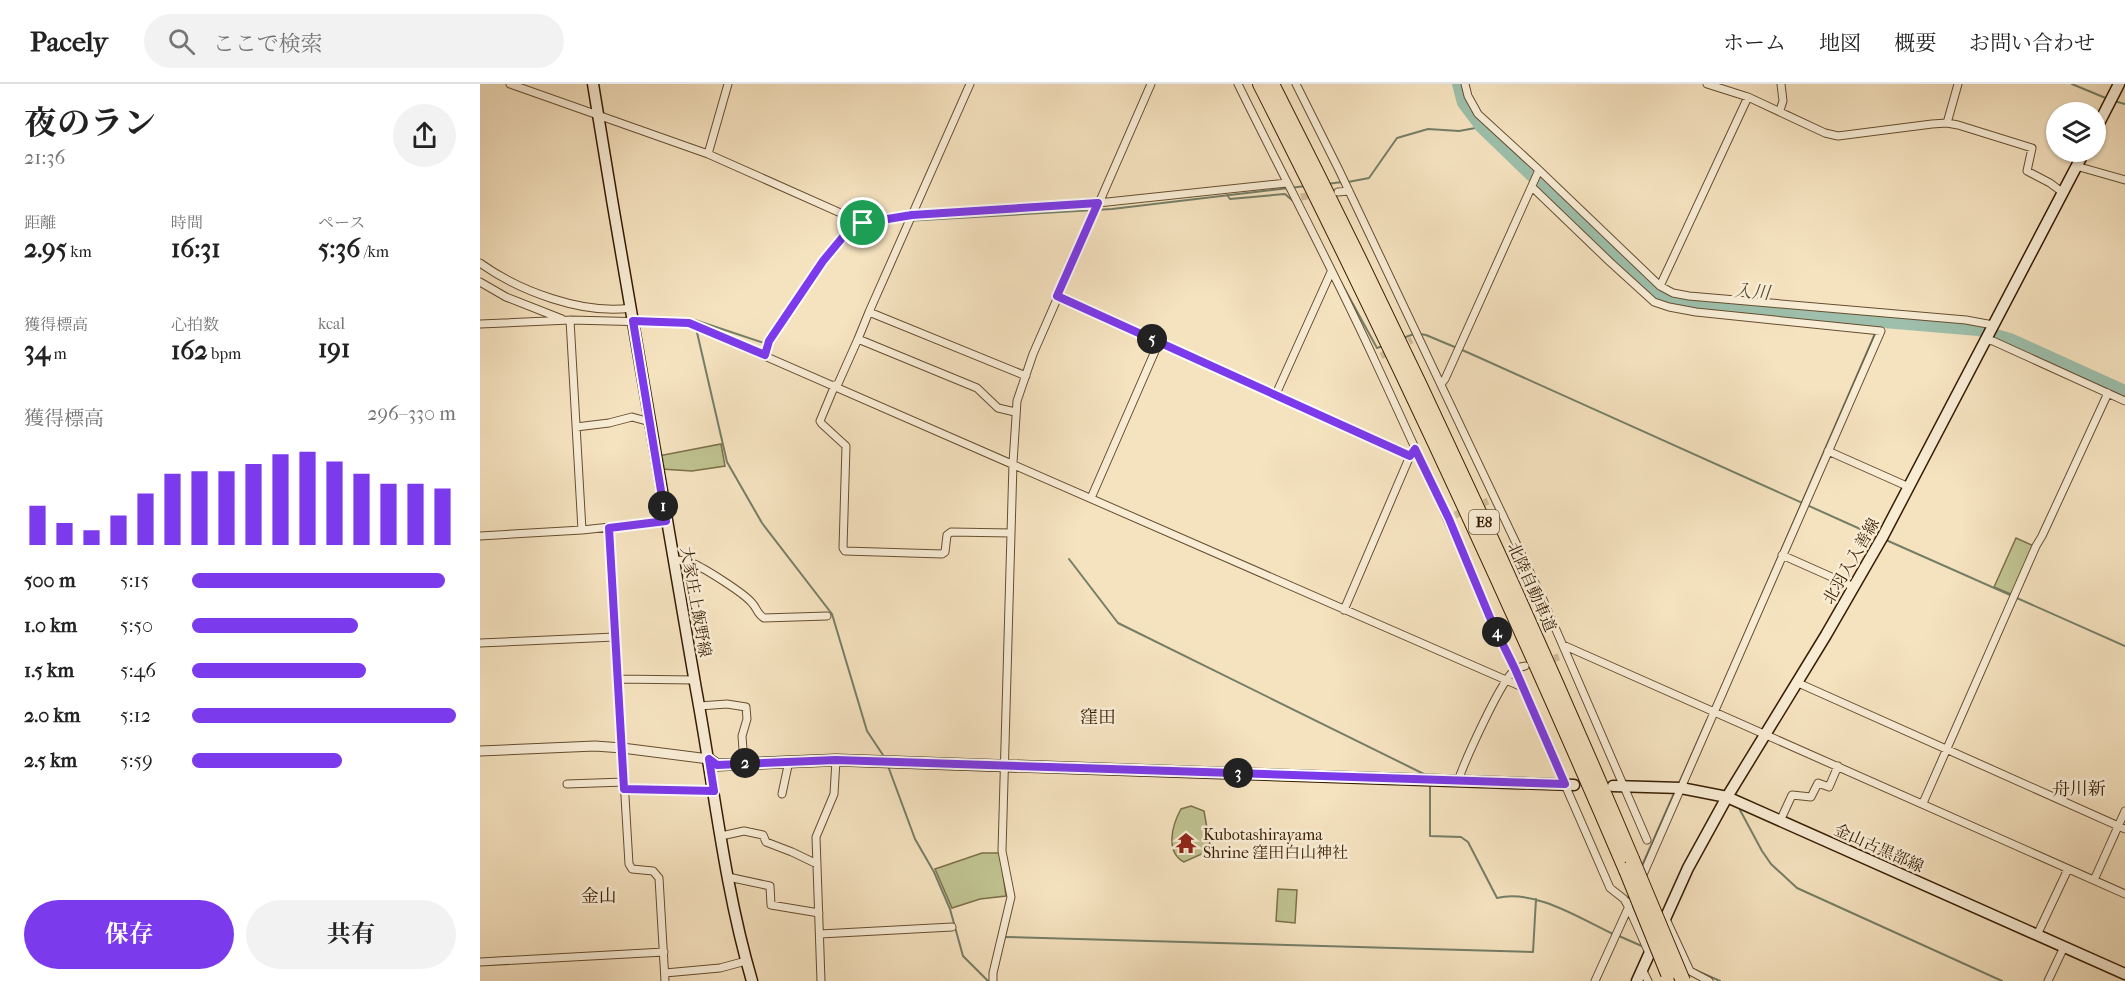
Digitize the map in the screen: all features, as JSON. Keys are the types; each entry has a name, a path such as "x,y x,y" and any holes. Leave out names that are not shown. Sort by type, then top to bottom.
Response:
{"highway":[{"name":"北陸自動車道","path":"1260,84 1313,176"},
{"name":"北陸自動車道","path":"1272,84 1313,176 1315,194 1471,520 1683,981"},
{"name":"北陸自動車道","path":"1629,865 1669,977"}],"main road":[{"name":"大家庄上飯野線","path":"593,84 733,909 752,981"},
{"path":"2106,109 2119,84"},
{"name":"北羽入入善線","path":"1637,981 1688,868 1727,797 1854,587 1909,487 2078,162"},
{"path":"709,759 717,765 836,760 1570,784"},
{"name":"金山古黒部線","path":"1613,786 1681,788 1727,797 2125,974"}],"street":[{"path":"510,84 708,154 863,223"},
{"path":"708,154 728,84"},
{"path":"970,84 820,421 846,446 843,548 845,551 942,554 945,552 947,535 951,532 1011,533"},
{"path":"993,981 1011,897 1002,851 1015,412 1026,376 1057,296 1151,84"},
{"path":"1238,84 1287,183"},
{"path":"1296,84 1415,338 1441,384 1491,500 1625,786 1647,840"},
{"path":"1465,84 1468,96 1478,114 1660,286 1689,296 1966,320 1989,332 1993,341 2125,401"},
{"path":"1707,84 1748,97 1825,133 1838,136 1947,123 2032,148 2027,171 2062,192"},
{"path":"1780,110 1783,101 1781,84"},
{"path":"1947,123 1958,84"},
{"path":"1660,286 1748,97"},
{"path":"2076,166 2125,180"},
{"path":"1441,384 1539,170"},
{"path":"765,355 769,341 823,261 847,232 863,223 912,215 1098,203 1287,183 1315,194 1348,191"},
{"path":"1532,187 1654,302 1696,312 1881,331 1595,981"},
{"path":"1315,194 1331,272 1378,358 1413,452 1452,517 1491,620 1570,784 1610,888 1624,899 1649,953"},
{"path":"480,263 510,282 581,306 689,323 1013,463 1506,682 1522,687"},
{"path":"1276,394 1331,272"},
{"path":"480,282 506,297 567,320"},
{"path":"1057,296 1276,394 1413,452"},
{"path":"869,312 1026,376"},
{"path":"480,324 632,314"},
{"path":"567,320 582,530"},
{"path":"858,339 977,388 998,408 1015,412"},
{"path":"1091,498 1159,342"},
{"path":"1923,803 2036,546 2108,393"},
{"path":"576,427 609,423 632,417 650,422"},
{"path":"1828,451 1909,487"},
{"path":"1344,610 1413,452"},
{"path":"480,536 609,528 666,521"},
{"path":"609,528 629,864 632,869 653,871 659,878 665,977 720,968 746,961"},
{"path":"1782,555 1854,587"},
{"path":"673,560 693,563 704,570 747,598 754,604 759,615 764,618 827,616"},
{"path":"480,643 615,637"},
{"path":"1563,651 1765,733 2125,894"},
{"path":"1458,781 1465,759 1506,682 1515,669 1525,666"},
{"path":"618,679 695,680"},
{"path":"1796,682 2122,828"},
{"path":"699,706 727,704 746,707 747,719 742,736 744,763"},
{"path":"480,751 569,747 622,748 709,759"},
{"path":"821,981 816,837 834,794 836,760"},
{"path":"782,794 789,761"},
{"path":"1780,821 1792,795 1811,797 1818,783 1829,787 1838,766"},
{"path":"567,784 714,791"},
{"path":"2094,880 2122,828 2125,811"},
{"path":"721,836 744,831 763,835 766,842 817,864"},
{"path":"2037,935 2068,869"},
{"path":"728,878 770,886 771,905 819,913"},
{"path":"1665,917 1690,971 1709,981"},
{"path":"820,934 952,927"},
{"path":"2048,981 2064,947"},
{"path":"480,962 664,952"},
{"path":"1642,969 1648,981"}],"green space":[{"path":"721,444 725,466 692,471 661,469 658,456"},
{"path":"2016,538 2034,546 2013,595 1994,587"},
{"path":"1191,806 1204,811 1210,845 1204,853 1184,862 1174,852 1173,830 1181,809"},
{"path":"982,853 1000,853 1006,896 980,899 952,908 935,869"},
{"path":"1278,889 1297,890 1295,923 1276,921"}],"waterway":[{"name":"入川","path":"1458,84 1463,103 1481,127 1647,287 1666,299 1685,305 1978,330 2010,339 2125,391"},
{"path":"2072,84 2108,99"},
{"path":"2114,101 2125,104"},
{"path":"1348,182 1369,178 1397,138 1428,129 1459,131 1481,127"},
{"path":"1327,184 1342,182"},
{"path":"888,222 1112,209 1306,186"},
{"path":"1227,195 1230,199 1285,194 1293,201"},
{"path":"784,325 828,261 851,233"},
{"path":"1336,273 1377,348 1383,346"},
{"path":"695,322 695,320 767,344"},
{"path":"1735,657 1880,322"},
{"path":"696,328 727,462 762,523 832,614 867,731 885,758"},
{"path":"1403,338 1414,334"},
{"path":"1420,334 1469,353 1878,537"},
{"path":"1886,540 2125,646"},
{"path":"1069,559 1118,623 1428,776"},
{"path":"1679,783 1707,720"},
{"path":"888,766 915,839 934,872 950,909 963,956 988,981"},
{"path":"1430,783 1430,836 1461,837 1468,842 1497,898 1512,896 1541,901 1613,934"},
{"path":"1641,868 1675,791"},
{"path":"1740,810 1771,864 1797,888 2002,981"},
{"path":"1005,937 1533,952 1536,899"},
{"path":"1619,936 1644,947"},
{"path":"1695,970 1720,981"}],"tunnel":[{"path":"1301,197 1318,194"},
{"path":"1381,356 1412,340"},
{"path":"1455,515 1488,501"},
{"path":"1544,661 1559,657"}],"place":[{"name":"Kubotashirayama Shrine 窪田白山神社","path":"1186,843"}],"district":[{"name":"窪田","path":"1098,717"},
{"name":"舟川新","path":"2079,789"},
{"name":"金山","path":"599,896"}],"route":[{"path":"1098,203 1057,296 1410,456 1415,449 1449,519 1491,620 1565,784 836,760 717,765 709,759 714,791 624,789 609,528 666,521 633,321 689,323 765,355 769,341 823,261 847,232 863,223 912,215 1098,203"}]}
